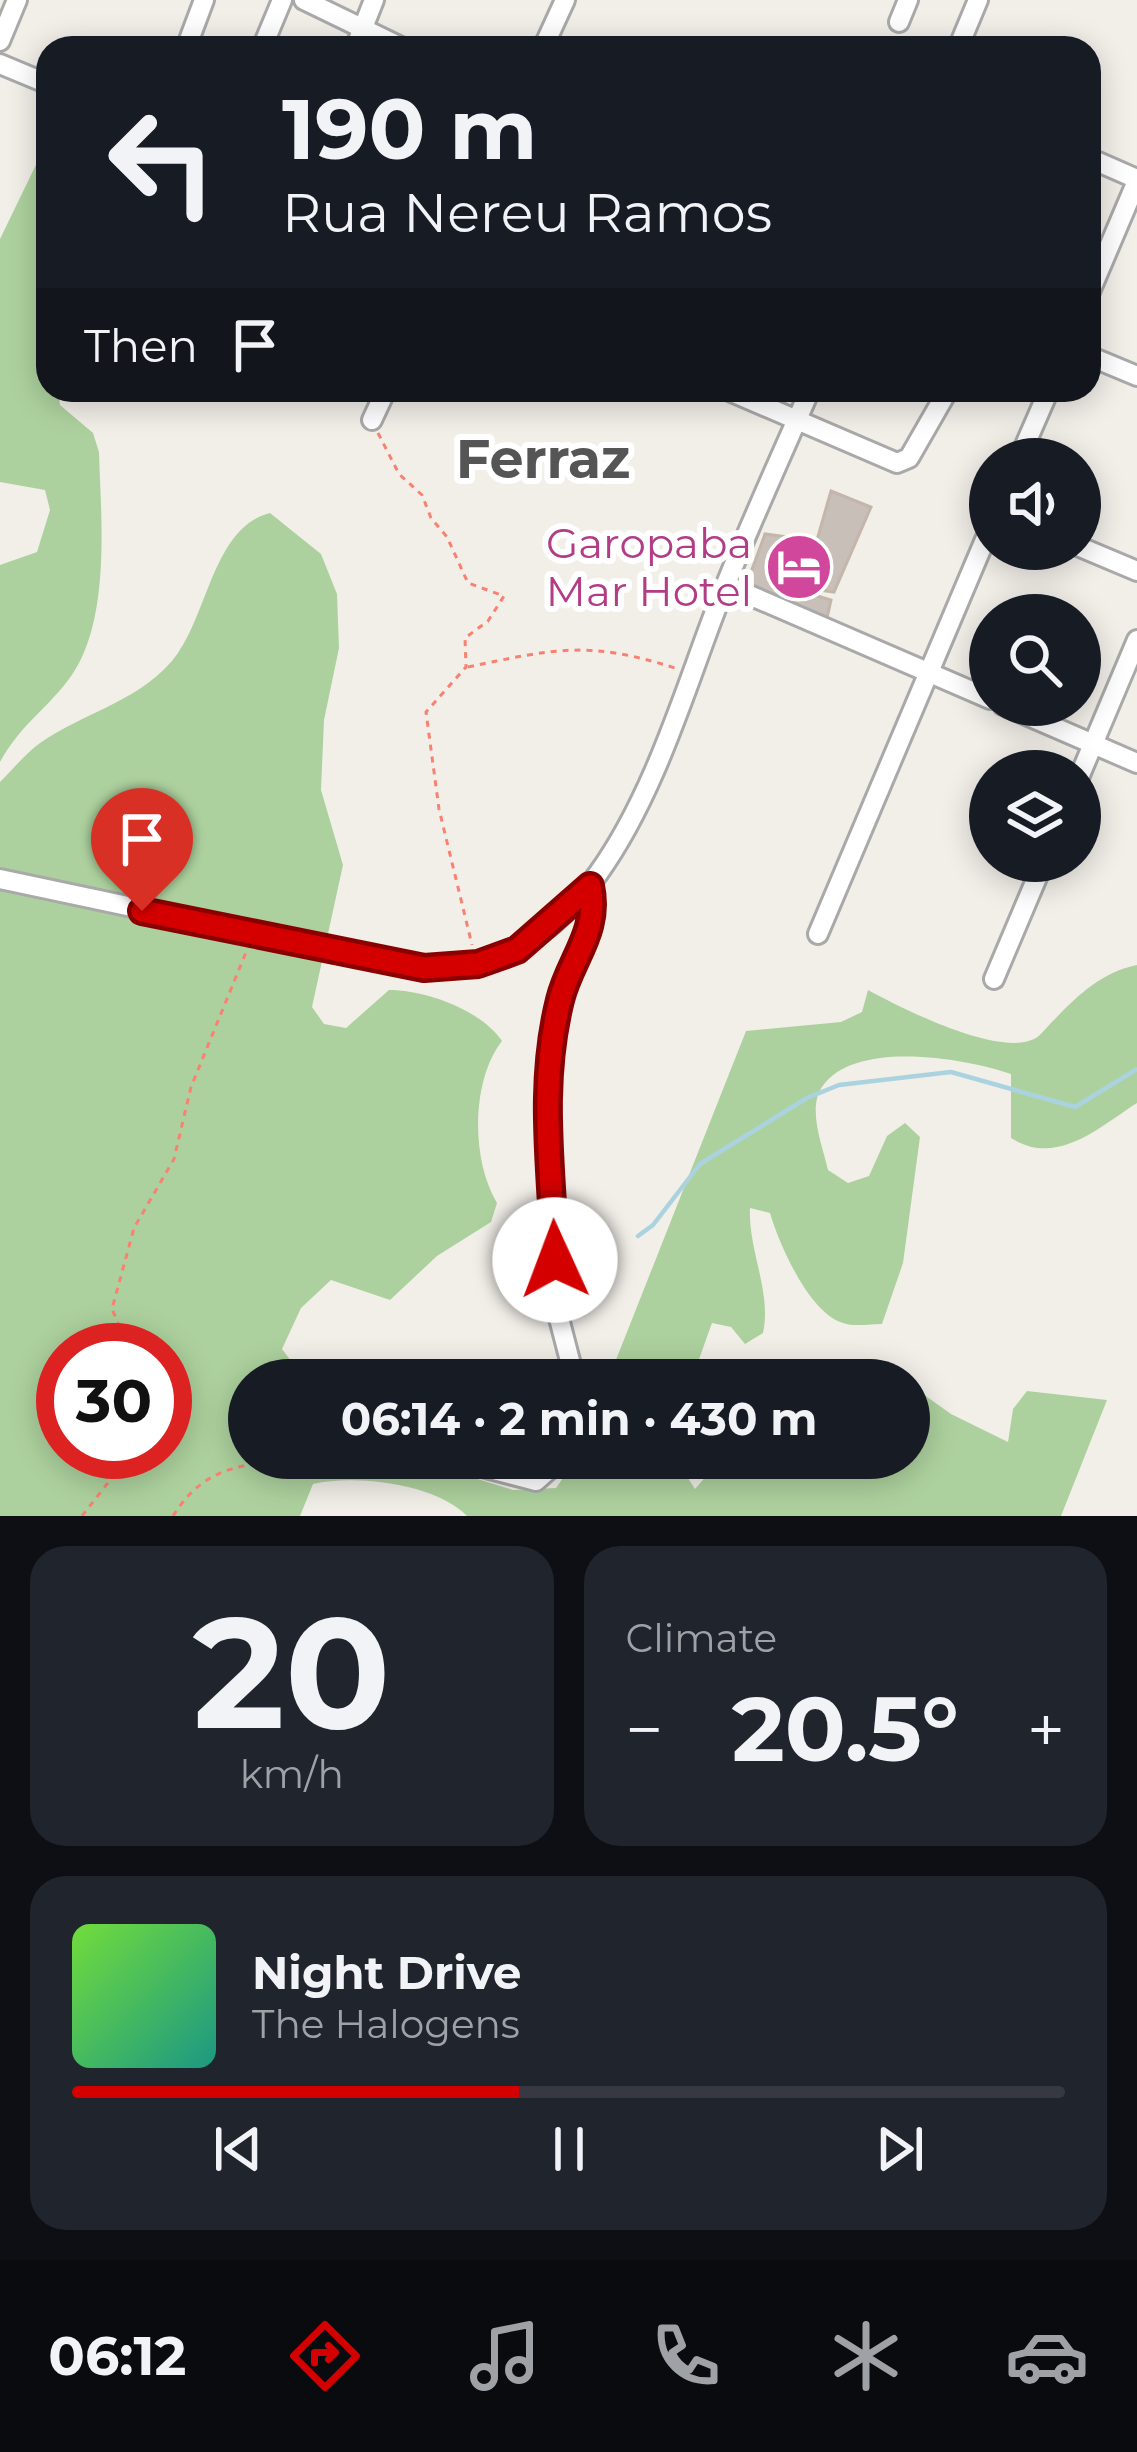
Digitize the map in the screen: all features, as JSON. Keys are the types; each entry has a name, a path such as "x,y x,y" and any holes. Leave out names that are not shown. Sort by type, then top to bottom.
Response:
{"street":[{"path":"0,41 17,0"},
{"path":"190,36 204,0"},
{"path":"267,36 282,0"},
{"path":"304,0 354,36"},
{"path":"359,36 374,0"},
{"path":"548,36 565,0"},
{"path":"899,22 908,0"},
{"path":"963,36 978,0"},
{"path":"0,64 36,79"},
{"path":"1101,164 1137,180 1101,266"},
{"path":"1101,361 1137,376"},
{"path":"372,420 380,402"},
{"path":"756,402 897,463 909,458 941,402"},
{"path":"0,879 410,966 478,964 532,940 590,886 660,763 726,585 805,402"},
{"path":"1028,438 1043,402"},
{"path":"1101,556 1137,571"},
{"path":"818,934 972,570"},
{"path":"726,585 969,690"},
{"path":"1090,750 1137,640"},
{"path":"1052,726 1137,763"},
{"path":"994,979 1035,882"},
{"path":"569,1359 554,1300 545,1097 560,996 591,925 590,886"}],"path":[{"path":"372,420 399,474 422,495 431,518 447,537 468,583 504,596 488,621 465,638 466,667"},
{"path":"478,964 439,808 426,712 466,667 566,646 602,649 693,673"},
{"path":"118,1323 112,1309 134,1228 174,1159 191,1087 232,978 255,934"},
{"path":"173,1516 189,1490 211,1473 228,1471"},
{"path":"82,1516 111,1479"}],"green space":[{"path":"36,165 36,402 60,402 93,433 99,452 102,540 97,603 81,660 0,762 0,565 37,552 50,510 45,490 0,482 0,239"},
{"path":"270,513 321,554 337,594 339,648 324,720 321,790 343,865 312,1007 324,1024 346,1028 389,990 419,994 467,1011 502,1041 484,1077 478,1121 482,1165 497,1203 491,1222 437,1256 390,1300 331,1280 301,1308 282,1349 290,1359 228,1359 228,1479 477,1479 513,1490 556,1488 562,1479 689,1479 695,1489 704,1479 930,1479 930,1399 1008,1442 1013,1409 1027,1391 1107,1400 1061,1516 467,1516 416,1489 351,1480 313,1484 300,1516 0,1516 0,782 40,743 131,694 164,669 189,635 215,571 237,534"},
{"path":"1137,965 1137,1103 1077,1141 1045,1148 1011,1138 1011,1074 967,1063 911,1056 859,1062 837,1072 822,1087 816,1117 828,1170 848,1183 869,1176 887,1136 905,1123 920,1137 903,1263 882,1324 847,1324 830,1317 797,1276 770,1213 750,1208 764,1302 763,1333 745,1344 731,1327 712,1323 699,1359 616,1359 746,1031 841,1022 862,1012 868,990 950,1028 1018,1043 1037,1038 1091,986"}],"building":[{"name":"Garopaba Mar Hotel","path":"831,491 871,507 834,592 781,585 831,600 827,618 744,591 765,534 788,537 786,548 813,554"}],"waterway":[{"path":"638,1236 653,1225 700,1164 807,1098 839,1085 951,1072 1075,1107 1137,1069"}],"place":[{"name":"Garopaba Mar Hotel","path":"799,567"}],"district":[{"name":"Ferraz","path":"543,459"}],"route":[{"path":"142,911 424,968 478,964 517,950 590,886 591,925 560,996 545,1097 555,1260"}]}
